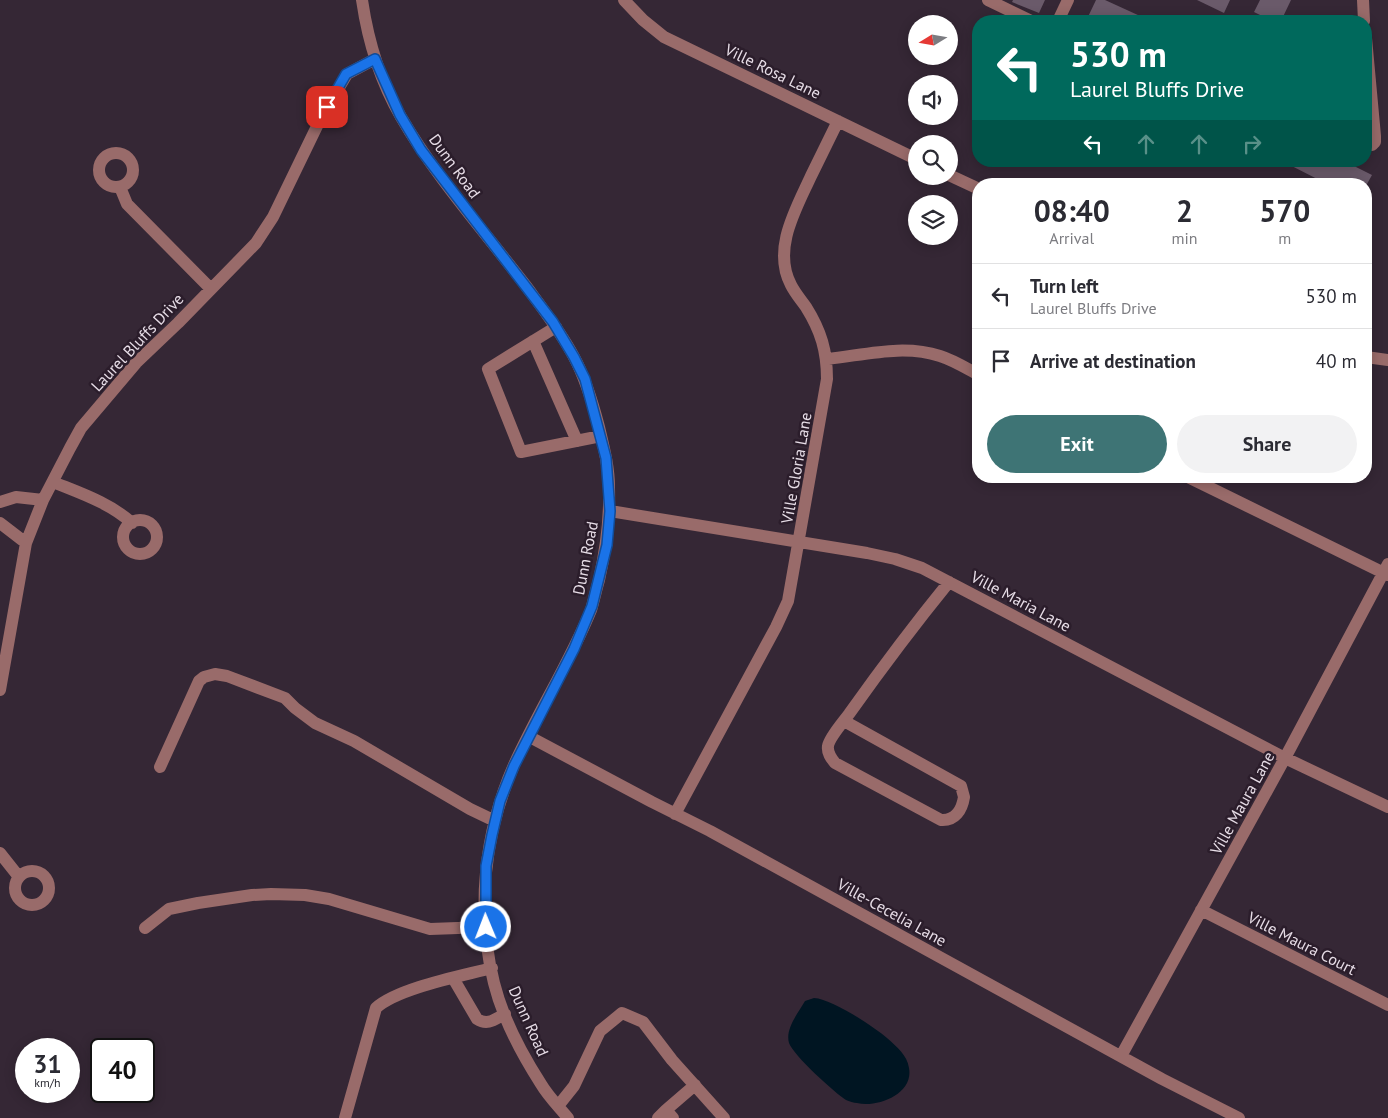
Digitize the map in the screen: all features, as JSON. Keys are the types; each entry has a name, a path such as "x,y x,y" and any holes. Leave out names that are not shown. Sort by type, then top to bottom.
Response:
{"street":[{"name":"Dunn Road","path":"362,0 366,27 375,59 400,115 421,150 556,327 585,379 606,458 610,511 607,545 592,606 574,649 528,736 507,783 495,821 486,866 486,927 494,982 505,1014 528,1062 542,1087 568,1118"},
{"name":"Ville Rosa Lane","path":"624,0 643,20 664,37 908,155"},
{"path":"1061,15 1068,0"},
{"path":"1363,0 1364,15"},
{"path":"993,1 1020,15"},
{"name":"Laurel Bluffs Drive","path":"0,690 26,543 43,500 81,428 136,363 256,243 273,217 320,120 346,74 375,59"},
{"path":"1372,120 1375,142 1372,144"},
{"name":"Ville Gloria Lane","path":"675,814 788,601 828,379 826,350 812,317 791,284 785,268 784,251 787,232 795,210 838,121"},
{"path":"958,179 972,186"},
{"path":"120,187 127,204 210,289"},
{"path":"556,327 488,369 521,452 601,436"},
{"path":"533,341 577,441"},
{"path":"827,359 893,350 918,352 940,356 972,372"},
{"path":"1372,358 1388,360"},
{"path":"53,482 94,499 121,513 132,523"},
{"path":"1201,483 1386,570"},
{"path":"0,502 16,497 43,500"},
{"name":"Ville Maria Lane","path":"610,511 895,559 922,568 1285,758 1388,807"},
{"path":"0,524 26,543"},
{"name":"Ville Maura Lane","path":"1121,1056 1386,570"},
{"path":"844,721 961,786 964,797 957,815 941,820 835,763 828,754 828,744 887,659 949,582"},
{"path":"160,766 199,681 204,677 215,674 227,676 285,698 315,723 354,741 470,809 495,821"},
{"name":"Ville-Cecelia Lane","path":"528,736 710,831 1162,1079 1239,1118"},
{"path":"0,853 19,877"},
{"path":"145,928 169,909 198,902 271,894 305,895 329,899 430,930 486,927"},
{"name":"Ville Maura Court","path":"1201,910 1388,1005"},
{"path":"345,1118 376,1008 394,996 492,968"},
{"path":"453,978 477,1020 488,1023 505,1014"},
{"path":"558,1106 574,1086 600,1031 622,1013 643,1022 672,1060 724,1118"},
{"path":"666,1115 695,1085"}],"water":[{"path":"814,998 831,1003 852,1014 881,1033 898,1048 904,1055 909,1068 909,1077 906,1085 900,1092 884,1101 874,1103 865,1104 846,1100 824,1082 798,1056 789,1043 789,1032 805,1001"}],"building":[{"path":"1013,0 1045,0 1039,13 1012,2"},
{"path":"1096,0 1105,0 1138,15 1089,15"},
{"path":"1197,0 1230,0 1224,13"},
{"path":"1260,0 1291,0 1284,15 1260,15 1254,12"},
{"path":"1294,167 1356,167 1372,175 1370,178 1315,178"}],"route":[{"path":"327,107 346,74 375,59 400,115 421,150 553,322 574,357 585,379 606,458 610,511 607,545 592,606 574,649 528,736 500,801 486,866 486,927"}]}
